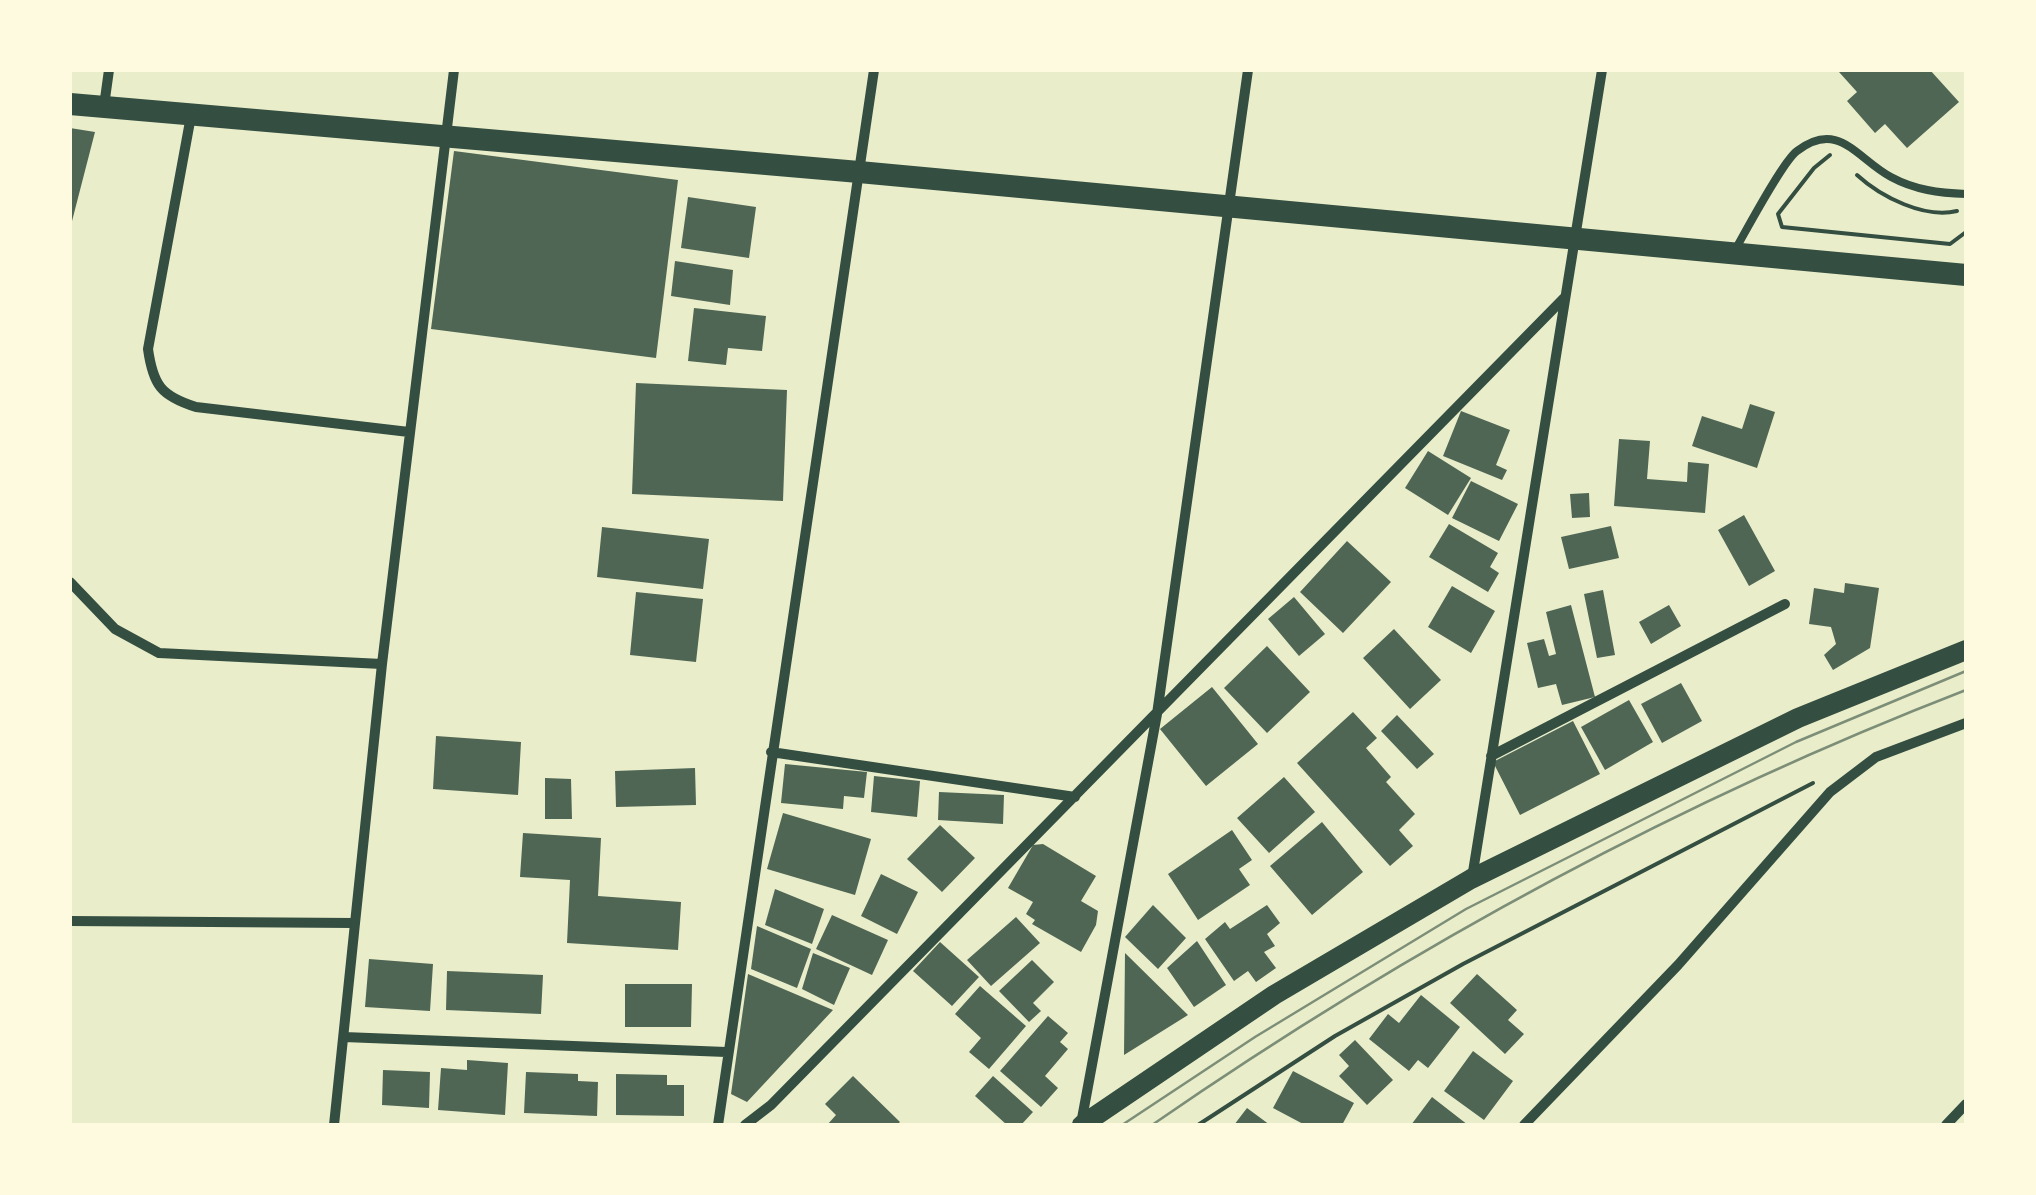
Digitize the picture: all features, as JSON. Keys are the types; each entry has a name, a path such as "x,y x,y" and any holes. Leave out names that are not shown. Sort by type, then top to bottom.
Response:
{"main road":[{"path":"70,104 859,172 1966,275"},
{"path":"1081,1125 1274,995 1472,880 1798,718 1966,650"}],"street":[{"path":"104,107 109,70"},
{"path":"334,1125 382,664 454,70"},
{"path":"718,1125 874,70"},
{"path":"1081,1125 1157,714 1248,70"},
{"path":"1472,880 1602,70"},
{"path":"191,115 148,349 151,372 161,390 196,408 409,432"},
{"path":"745,1125 771,1105 1565,297"},
{"path":"70,582 115,629 159,653 382,664"},
{"path":"1492,756 1784,604"},
{"path":"1524,1125 1678,965 1830,792 1876,758 1966,723"},
{"path":"772,752 1075,798"},
{"path":"70,921 353,923"},
{"path":"344,1037 726,1052"},
{"path":"1946,1125 1966,1104"}],"lane":[{"path":"1732,254 1794,152 1821,138 1844,141 1890,177 1931,193 1966,194"}],"path":[{"path":"1831,155 1814,168 1778,214 1782,227 1950,244 1966,232"},
{"path":"1198,1125 1335,1036 1464,964 1786,794 1822,779"}],"building":[{"path":"1930,70 1959,102 1907,148 1885,124 1875,133 1847,101 1857,92 1839,72"},
{"path":"70,128 95,132 71,225 70,225"},
{"path":"454,151 678,180 656,358 431,329"},
{"path":"688,197 756,207 749,258 681,248"},
{"path":"675,261 733,270 730,305 671,296"},
{"path":"694,308 766,316 762,351 728,348 726,365 688,361"},
{"path":"636,383 787,390 783,501 632,494"},
{"path":"1750,404 1775,412 1757,468 1692,446 1702,416 1742,429"},
{"path":"1461,411 1510,430 1496,465 1507,470 1502,480 1443,456"},
{"path":"1619,439 1650,441 1647,479 1687,482 1688,462 1709,464 1705,513 1614,506"},
{"path":"1428,451 1471,478 1448,515 1405,488"},
{"path":"1471,481 1518,504 1499,541 1452,518"},
{"path":"1589,493 1590,517 1572,518 1570,494"},
{"path":"1744,515 1775,571 1749,586 1718,530"},
{"path":"1449,524 1498,553 1490,567 1499,573 1488,592 1429,557"},
{"path":"1611,526 1619,558 1569,569 1561,537"},
{"path":"602,527 709,539 703,589 597,577"},
{"path":"1347,541 1391,582 1343,633 1300,592"},
{"path":"1845,583 1879,588 1870,648 1833,670 1824,655 1836,644 1831,627 1809,624 1814,588 1844,593"},
{"path":"1452,586 1495,611 1471,653 1428,627"},
{"path":"1603,590 1615,655 1597,658 1584,594"},
{"path":"636,592 703,599 696,662 630,655"},
{"path":"1294,597 1325,634 1299,656 1268,619"},
{"path":"1571,605 1595,697 1562,705 1556,684 1538,688 1527,643 1544,639 1549,656 1556,654 1546,612"},
{"path":"1669,605 1681,626 1651,644 1639,622"},
{"path":"1394,629 1441,680 1410,709 1363,658"},
{"path":"1267,646 1310,692 1267,733 1224,688"},
{"path":"1681,683 1702,721 1662,743 1641,704"},
{"path":"1212,687 1258,744 1206,786 1160,729"},
{"path":"1629,700 1653,742 1605,770 1581,727"},
{"path":"1353,712 1377,738 1366,748 1391,777 1386,782 1415,814 1399,830 1413,846 1390,866 1297,763"},
{"path":"1397,715 1434,754 1417,769 1381,731"},
{"path":"1573,721 1600,774 1520,815 1493,762"},
{"path":"436,736 521,742 518,795 433,789"},
{"path":"785,764 867,772 864,798 844,796 843,809 781,803"},
{"path":"695,768 696,805 616,807 615,771"},
{"path":"874,776 920,781 917,817 871,812"},
{"path":"1284,777 1315,812 1269,853 1237,818"},
{"path":"545,778 571,779 572,819 545,819"},
{"path":"939,792 1004,795 1003,824 938,820"},
{"path":"783,813 871,839 855,895 767,869"},
{"path":"1322,822 1363,872 1312,915 1270,866"},
{"path":"940,825 975,858 942,892 907,859"},
{"path":"1232,830 1252,860 1239,869 1250,885 1198,920 1168,874"},
{"path":"523,833 601,838 598,896 681,902 678,950 567,943 570,880 520,877"},
{"path":"1043,844 1096,876 1081,901 1098,911 1096,925 1081,952 1032,924 1035,920 1026,914 1033,902 1008,888 1033,845"},
{"path":"881,874 918,892 897,934 861,916"},
{"path":"775,889 824,909 812,944 765,925"},
{"path":"1153,905 1186,938 1158,969 1125,937"},
{"path":"1267,905 1280,923 1267,934 1275,946 1264,952 1276,968 1256,982 1248,971 1234,981 1205,939 1225,922 1230,929"},
{"path":"832,915 888,940 872,975 816,949"},
{"path":"1016,917 1040,943 991,986 967,960"},
{"path":"757,926 811,949 797,988 751,969"},
{"path":"1197,941 1226,985 1194,1007 1167,968"},
{"path":"940,942 979,977 952,1006 913,971"},
{"path":"813,953 850,968 834,1005 802,989"},
{"path":"1125,953 1188,1015 1124,1055"},
{"path":"369,959 433,964 430,1011 365,1007"},
{"path":"1032,960 1054,982 1033,1003 1041,1011 1029,1022 999,991"},
{"path":"447,971 543,975 541,1014 446,1010"},
{"path":"748,974 833,1010 747,1102 731,1094"},
{"path":"1477,974 1517,1010 1508,1020 1524,1034 1505,1054 1450,1003"},
{"path":"625,984 692,984 691,1027 625,1027"},
{"path":"980,986 1026,1026 989,1069 969,1052 981,1038 955,1014"},
{"path":"1421,995 1460,1027 1428,1068 1418,1060 1409,1071 1369,1039 1388,1014 1399,1023"},
{"path":"1048,1016 1068,1033 1060,1042 1068,1049 1045,1076 1058,1088 1041,1107 1000,1071"},
{"path":"1355,1040 1393,1080 1367,1105 1339,1076 1349,1066 1339,1055"},
{"path":"1473,1051 1513,1081 1484,1120 1444,1091"},
{"path":"467,1060 508,1063 505,1115 438,1110 441,1068 467,1070"},
{"path":"383,1070 430,1072 429,1108 382,1105"},
{"path":"1293,1071 1354,1103 1342,1125 1305,1125 1273,1108"},
{"path":"526,1072 578,1074 578,1081 598,1082 597,1116 524,1113"},
{"path":"616,1074 667,1075 667,1085 684,1085 684,1116 616,1115"},
{"path":"853,1076 900,1122 897,1125 827,1125 836,1115 825,1104"},
{"path":"993,1076 1033,1112 1021,1125 1007,1125 975,1096"},
{"path":"1432,1097 1468,1125 1411,1125"},
{"path":"1247,1108 1270,1125 1234,1125"}],"tram line":[{"path":"1122,1125 1255,1037 1466,909 1796,742 1966,671"},
{"path":"1152,1125 1346,999 1546,884 1753,780 1966,690"}]}
